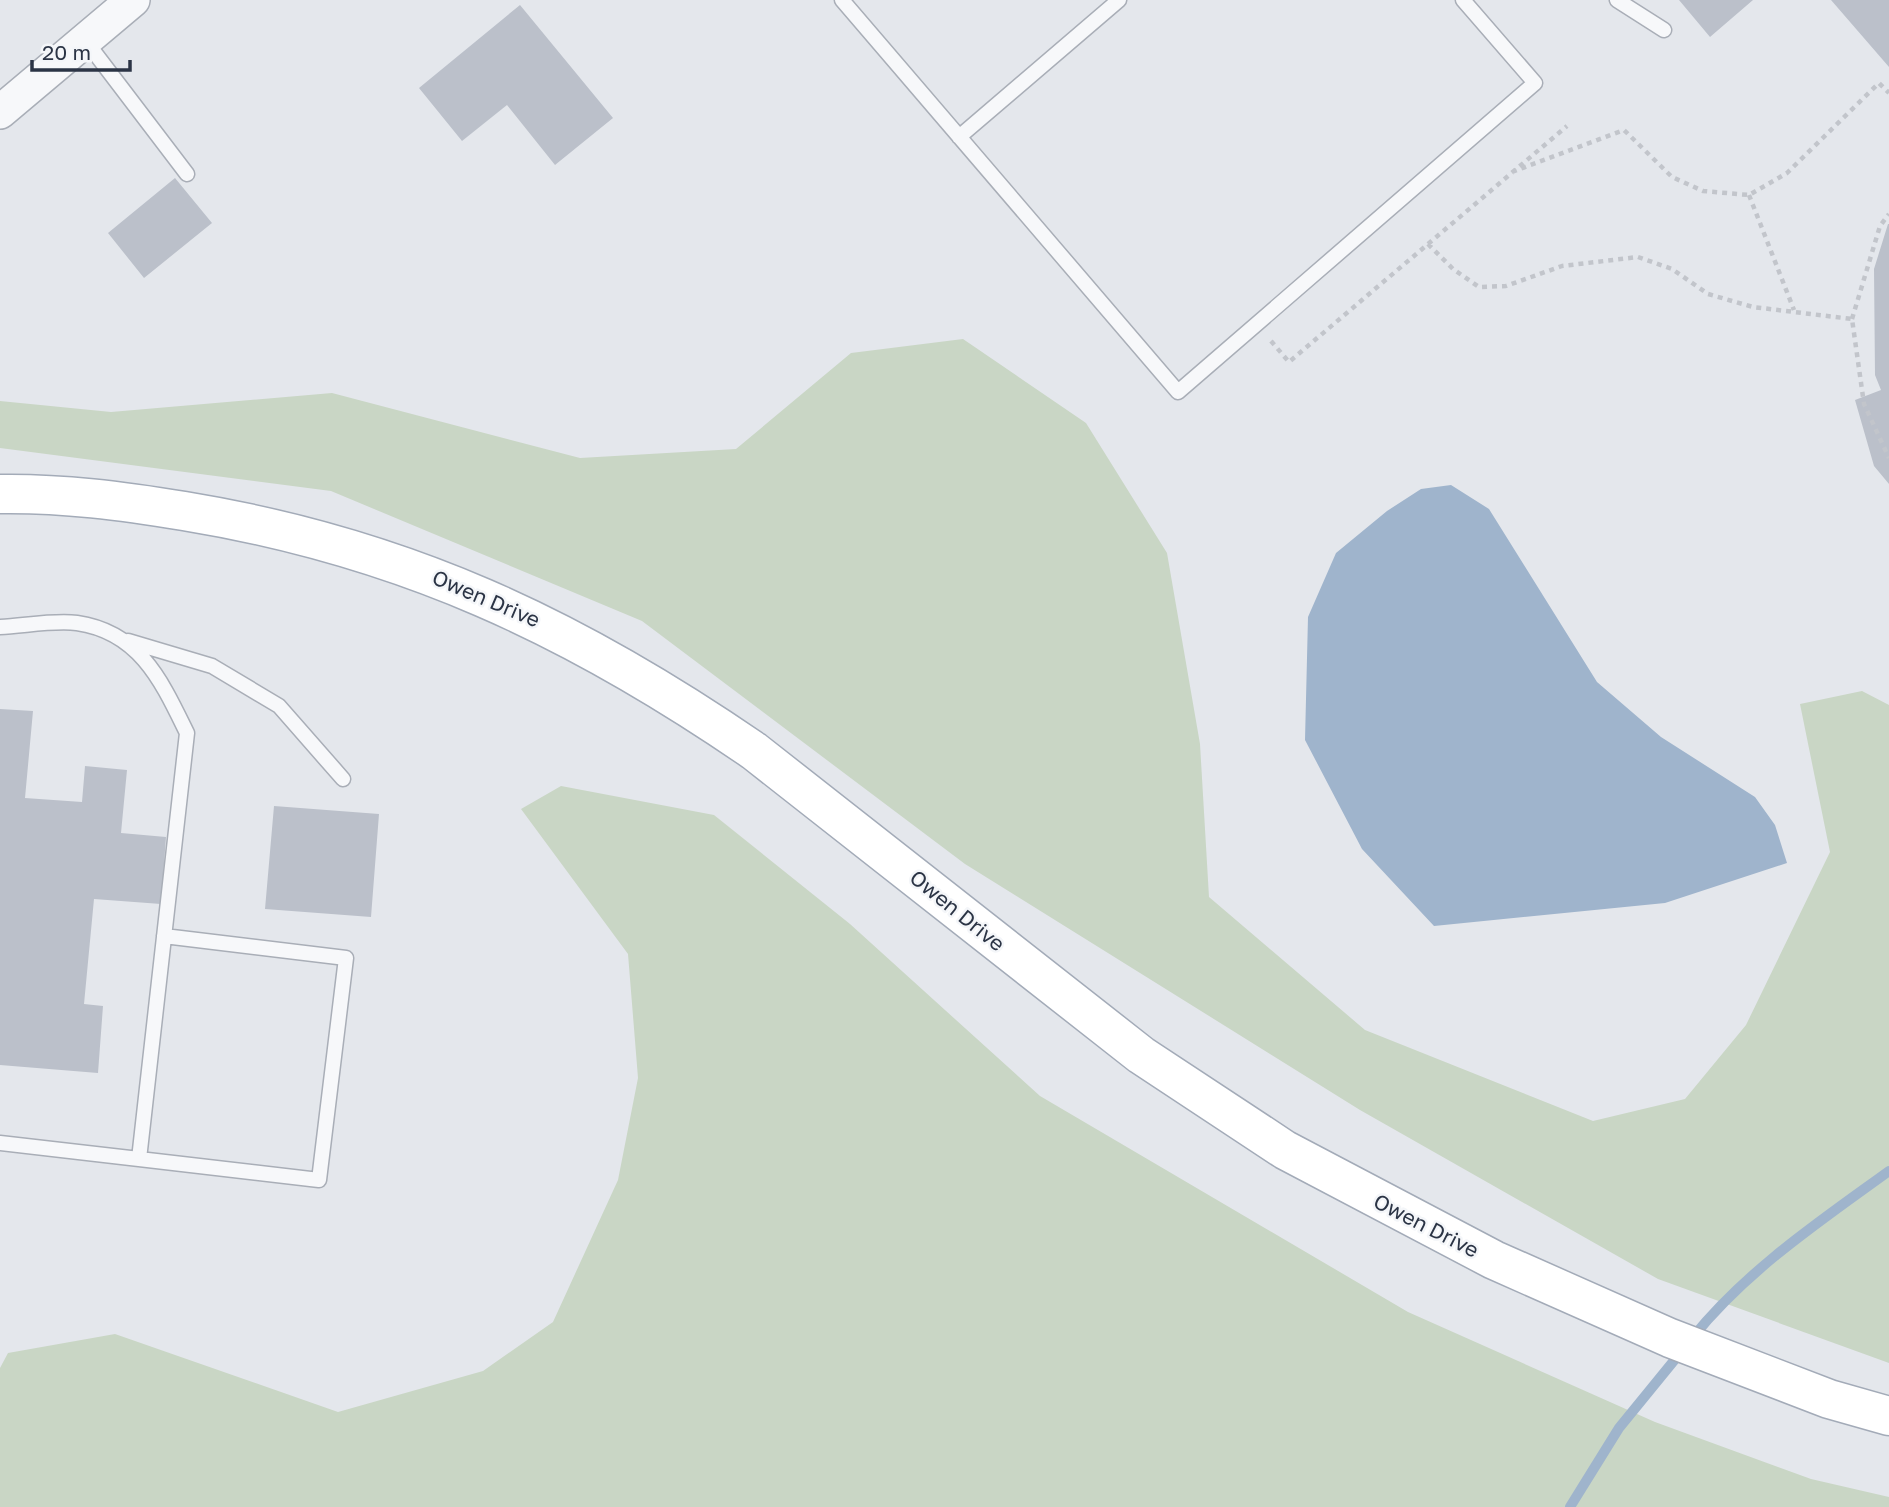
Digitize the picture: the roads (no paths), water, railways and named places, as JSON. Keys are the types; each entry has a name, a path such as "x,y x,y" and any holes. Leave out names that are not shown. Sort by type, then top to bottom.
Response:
{"main road":[{"name":"Owen Drive","path":"0,494 46,494 139,503 318,538 474,591 542,623 690,707 754,751 1141,1055 1285,1150 1482,1254 1670,1338 1829,1399 1889,1416"}],"street":[{"path":"0,112 133,0"}],"lane":[{"path":"842,0 1178,392 1535,83 1463,0"},
{"path":"959,137 1119,0"},
{"path":"1617,0 1664,30"},
{"path":"85,40 187,174"},
{"path":"0,627 77,623 212,666 279,706 343,779"},
{"path":"126,640 160,679 187,733 139,1159"},
{"path":"0,1143 319,1180 346,958 164,936"}],"water":[{"path":"1451,485 1489,509 1597,682 1661,737 1755,797 1775,825 1787,863 1665,903 1434,926 1362,849 1305,740 1308,617 1336,553 1387,511 1421,489"}],"waterway":[{"path":"1693,1337 1761,1268 1889,1171"},
{"path":"1570,1507 1619,1428 1681,1352"}]}
